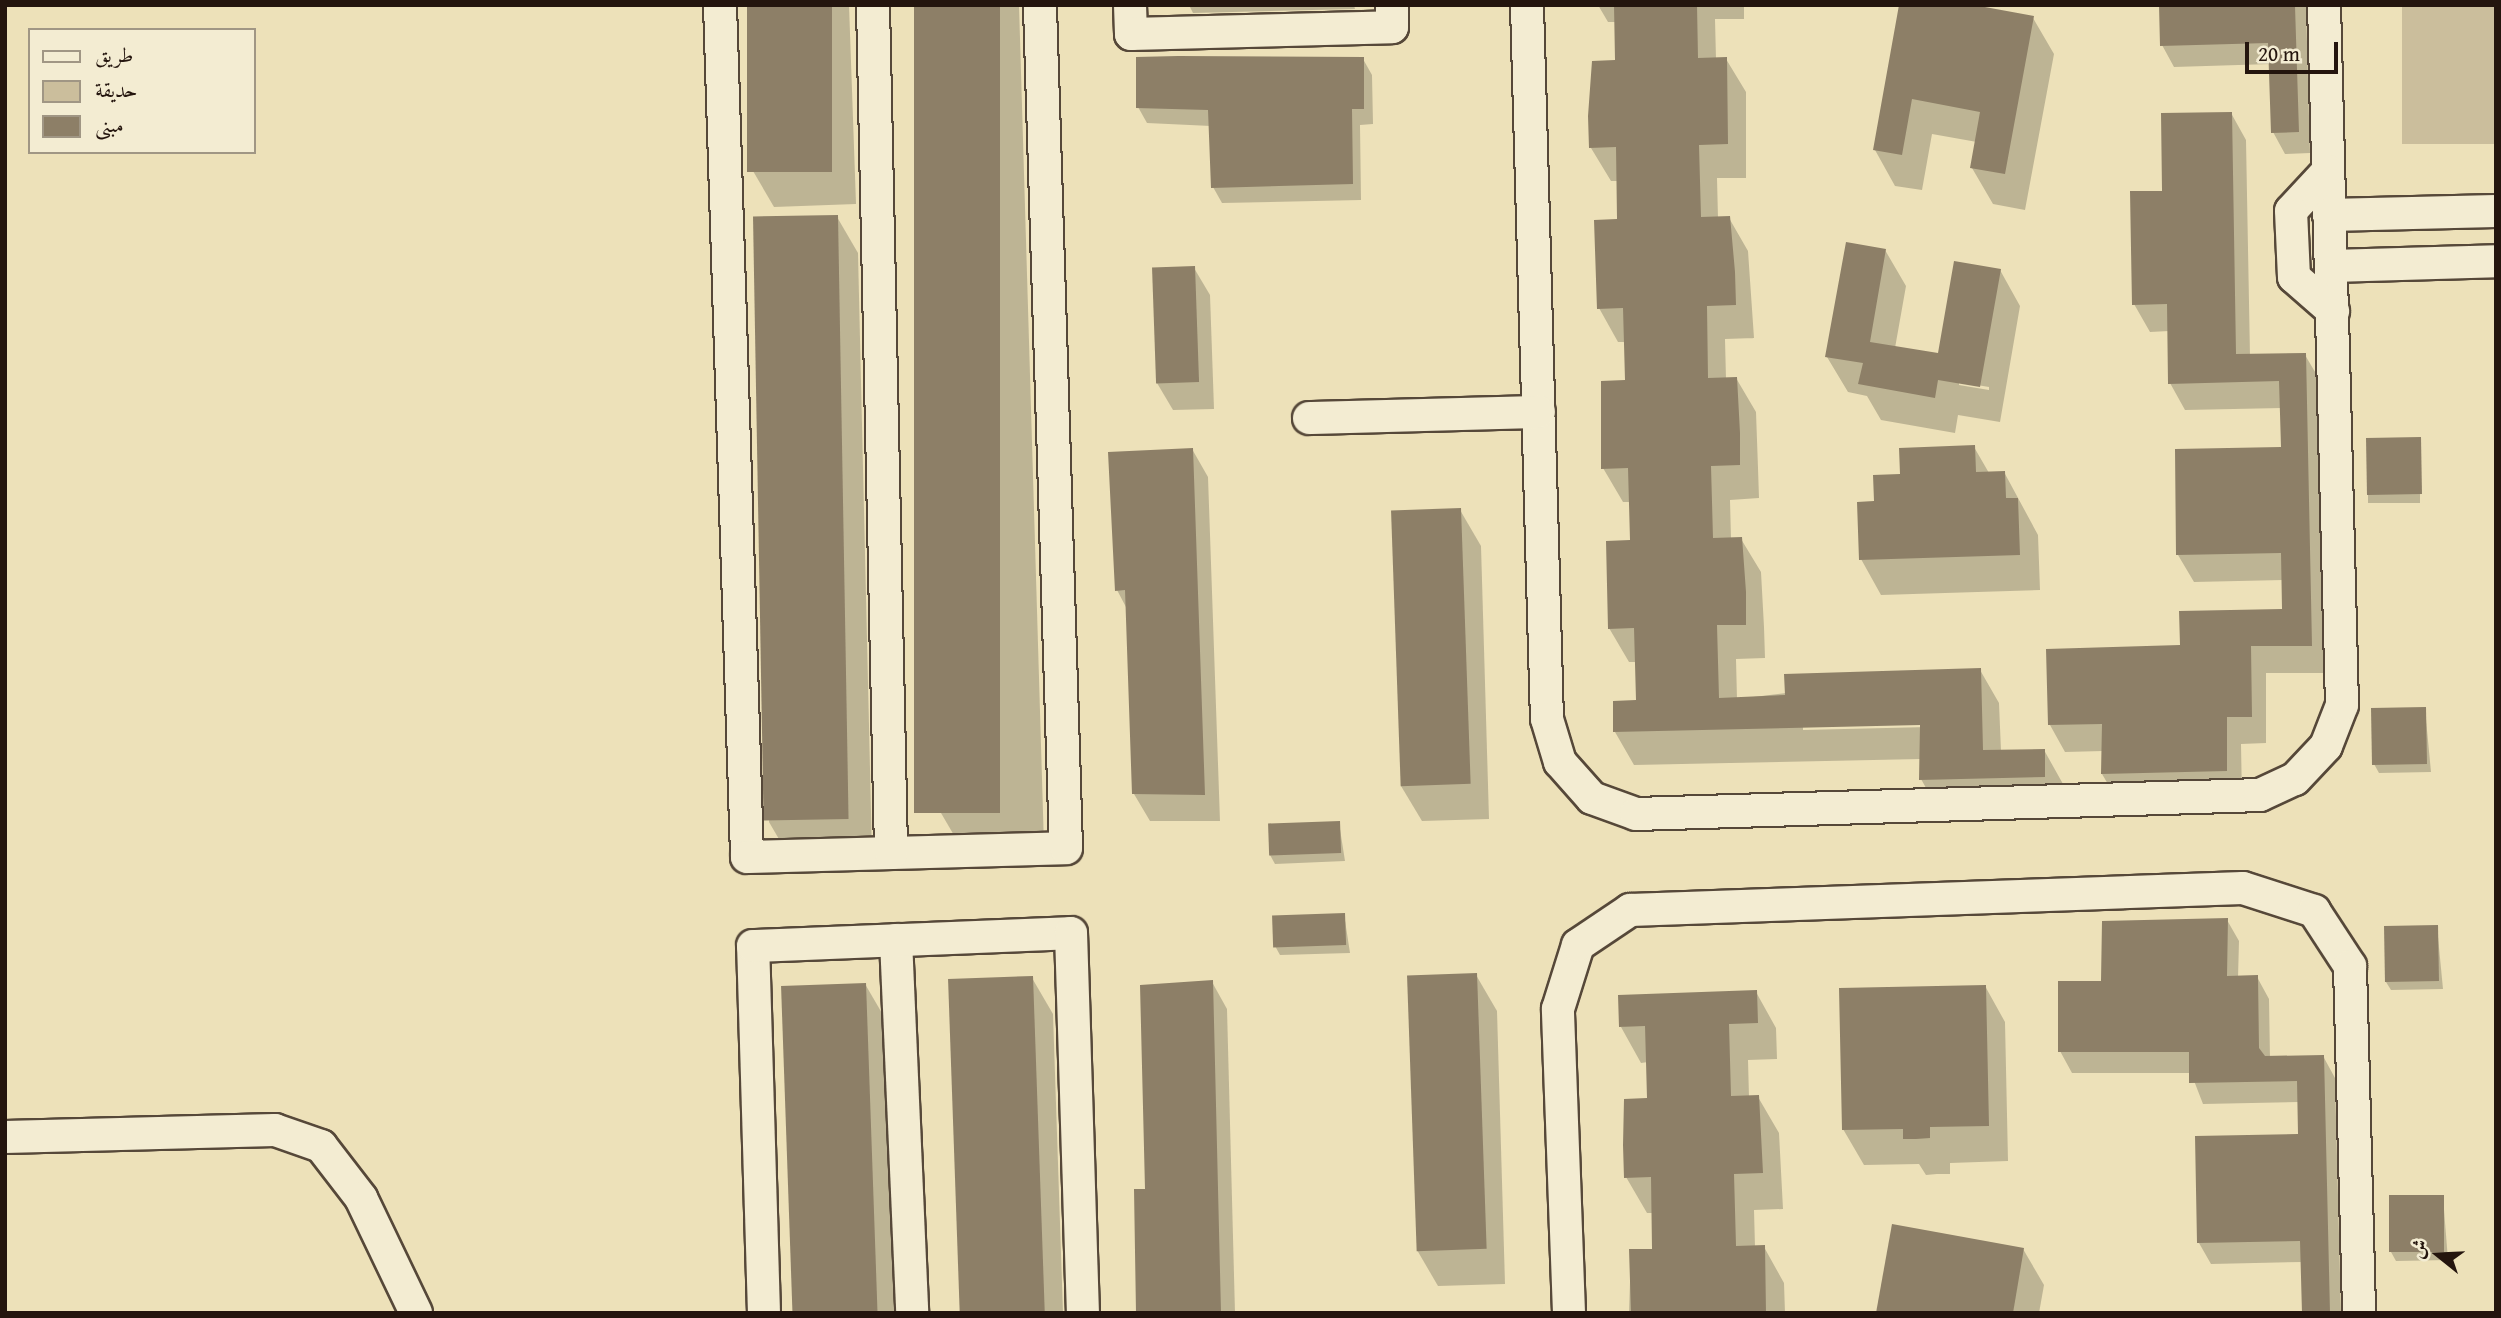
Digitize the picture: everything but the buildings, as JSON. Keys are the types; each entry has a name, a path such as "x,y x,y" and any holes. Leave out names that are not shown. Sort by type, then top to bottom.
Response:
{"street":[{"path":"720,5 747,857 1066,848 1040,5"},
{"path":"873,5 891,853"},
{"path":"1130,5 1130,34 1392,27 1392,5"},
{"path":"1527,5 1547,719 1560,762 1592,798 1636,814 2260,795 2295,779 2326,746 2342,705 2324,5"},
{"path":"2328,171 2291,211 2294,277 2333,311"},
{"path":"2329,215 2496,211"},
{"path":"2332,267 2496,261"},
{"path":"1309,418 1539,412"},
{"path":"1570,1313 1558,1009 1578,945 1630,910 2243,888 2314,911 2350,965 2359,1313"},
{"path":"764,1313 752,946 1072,933 1083,1313"},
{"path":"897,940 912,1313"},
{"path":"5,1137 275,1130 321,1146 361,1198 416,1313"}],"green space":[{"path":"2402,5 2496,5 2496,144 2402,144"}]}
